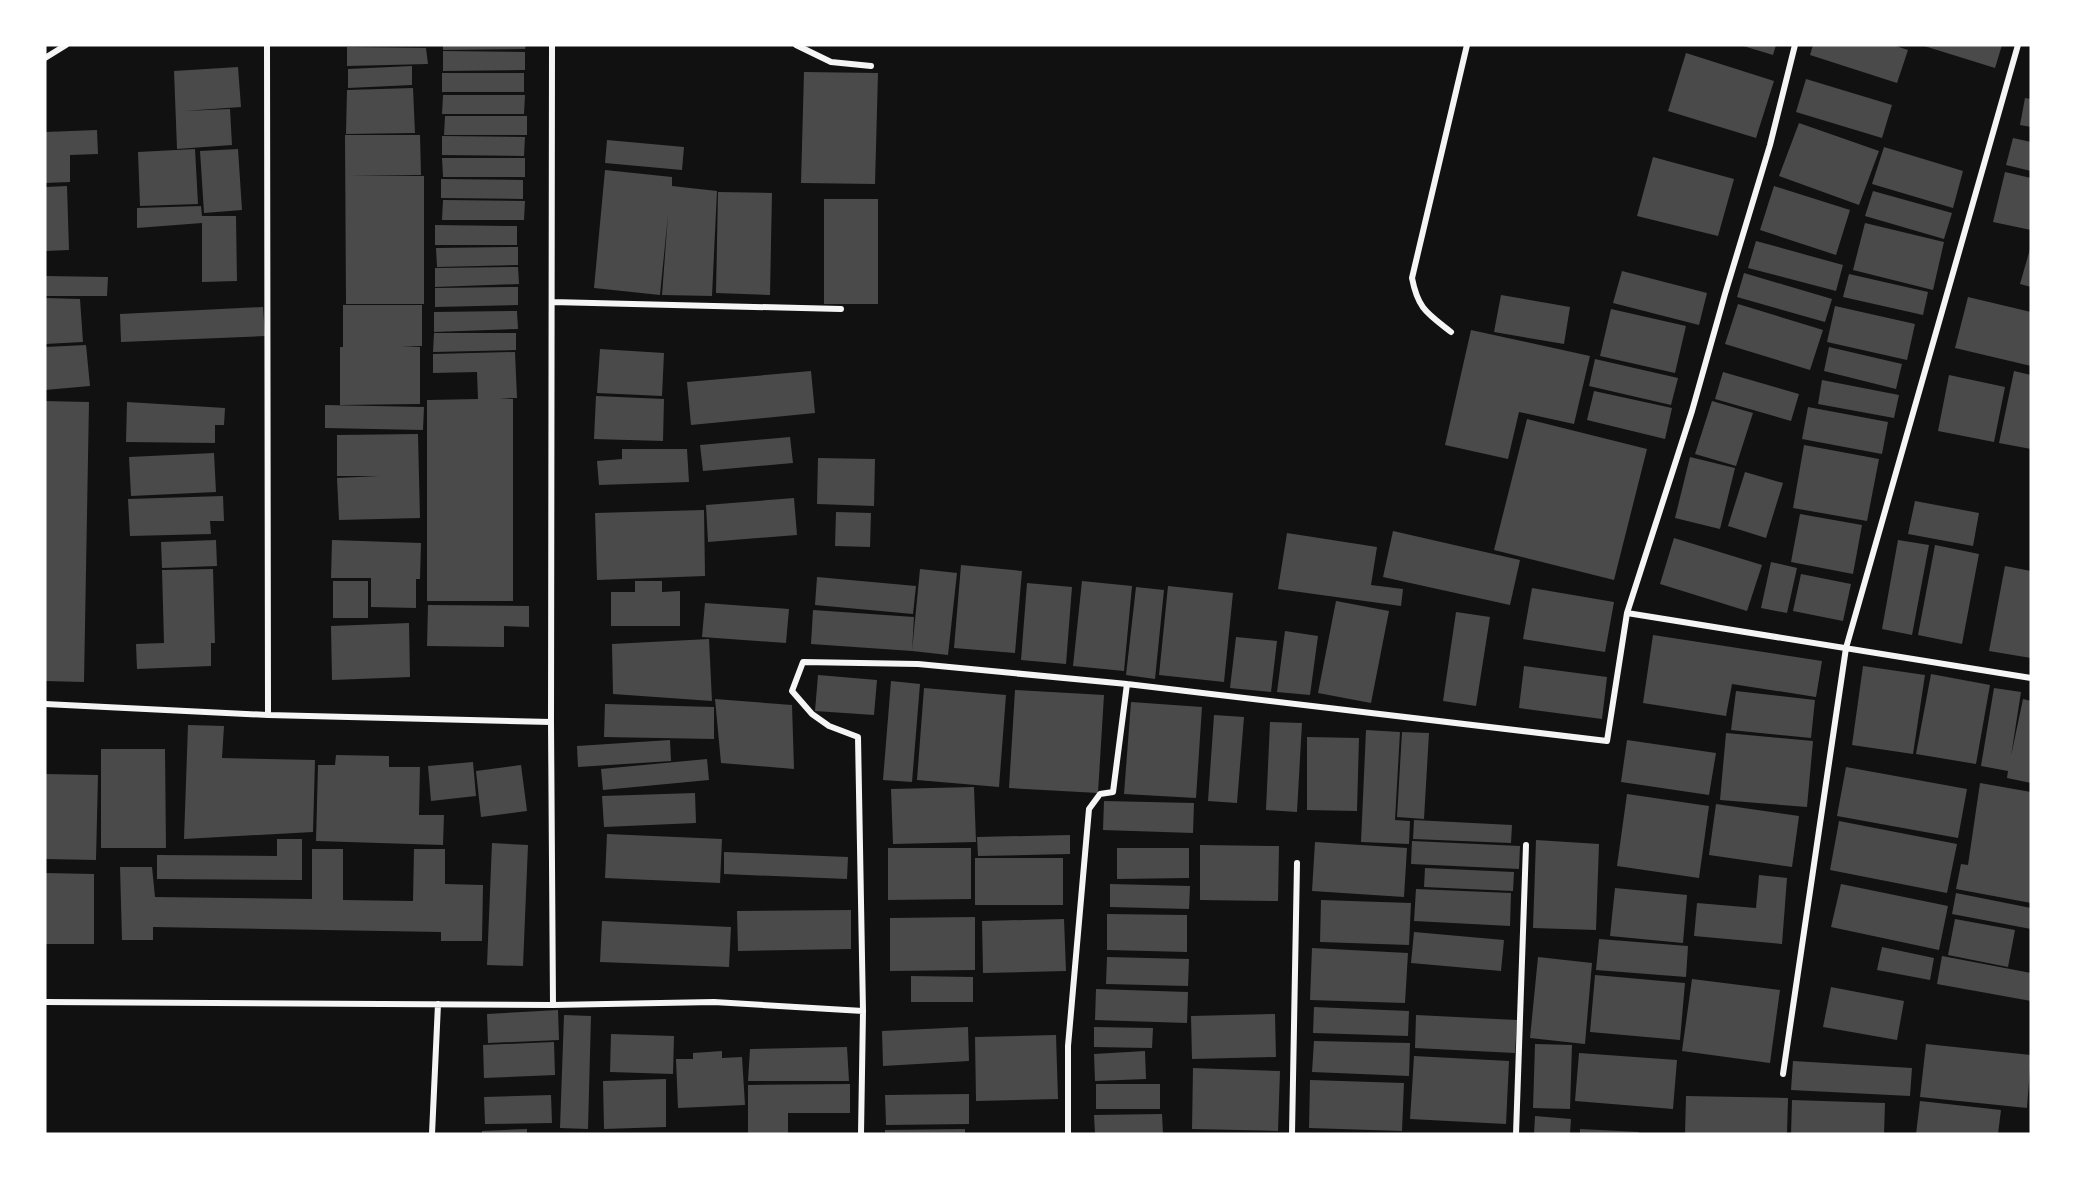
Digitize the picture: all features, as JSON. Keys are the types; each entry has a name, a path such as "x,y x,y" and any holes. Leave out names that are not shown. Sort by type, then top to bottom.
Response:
{"street":[{"path":"45,58 66,45"},
{"path":"267,45 268,715"},
{"path":"552,45 553,1005"},
{"path":"796,45 831,62 871,66"},
{"path":"1451,332 1420,306 1412,278 1467,45"},
{"path":"861,1134 862,1011 858,737 830,726 812,714 792,691 803,662 918,664 1127,684 1607,741 1627,613 1692,411 1770,145 1795,45"},
{"path":"1783,1074 1846,648 2018,45"},
{"path":"552,302 841,309"},
{"path":"1627,613 2031,678"},
{"path":"1068,1134 1068,1046 1089,809 1100,794 1113,792 1127,684"},
{"path":"45,704 268,715 551,722"},
{"path":"1516,1134 1526,844"},
{"path":"1292,1134 1297,863"},
{"path":"45,1002 553,1005 714,1002 862,1011"},
{"path":"432,1134 438,1004"}],"building":[{"path":"443,45 526,45 525,49 443,50"},
{"path":"1740,45 1776,45 1773,55"},
{"path":"1813,45 1893,45 1908,50 1897,83 1810,55"},
{"path":"1921,45 2002,45 1995,68"},
{"path":"347,47 426,48 428,64 347,66"},
{"path":"443,51 525,52 525,70 443,71"},
{"path":"1686,53 1774,81 1756,138 1668,111"},
{"path":"412,66 412,85 348,88 348,69"},
{"path":"238,67 241,107 184,111 230,109 232,145 177,149 174,71"},
{"path":"804,72 878,73 875,184 801,183"},
{"path":"442,73 524,73 524,92 442,92"},
{"path":"1806,79 1892,105 1882,138 1796,112"},
{"path":"413,88 415,133 346,134 347,90"},
{"path":"443,95 525,95 524,114 442,114"},
{"path":"2025,98 2031,99 2031,127 2020,125"},
{"path":"445,116 527,116 527,135 444,135"},
{"path":"1799,123 1879,151 1859,205 1779,176"},
{"path":"97,130 98,154 70,155 70,182 45,183 45,132"},
{"path":"345,135 420,135 421,175 349,176 424,176 424,304 346,304"},
{"path":"442,136 525,137 524,156 442,155"},
{"path":"2013,138 2031,142 2031,171 2006,165"},
{"path":"607,140 684,147 682,170 605,163"},
{"path":"1884,147 1963,171 1953,208 1872,184"},
{"path":"195,149 198,204 140,206 138,152"},
{"path":"238,149 242,210 204,213 200,151"},
{"path":"1653,157 1734,179 1718,236 1637,216"},
{"path":"442,158 525,158 525,177 443,177"},
{"path":"605,170 672,177 672,186 717,191 712,296 662,295 668,215 660,295 594,288"},
{"path":"2005,172 2031,178 2031,230 1993,222"},
{"path":"441,179 523,180 523,199 441,198"},
{"path":"67,186 69,250 45,251 45,187"},
{"path":"1774,186 1850,210 1836,255 1760,230"},
{"path":"1873,191 1952,213 1944,239 1865,216"},
{"path":"718,192 772,193 770,295 716,293"},
{"path":"824,199 878,199 878,304 824,304"},
{"path":"443,200 525,201 524,220 442,220"},
{"path":"201,206 202,216 236,216 237,281 202,282 202,223 137,228 137,208"},
{"path":"1865,223 1944,242 1933,290 1853,270"},
{"path":"435,225 517,226 517,245 435,245"},
{"path":"1756,241 1843,265 1836,291 1748,268"},
{"path":"518,247 518,265 437,267 436,248"},
{"path":"2031,249 2031,287 2020,284"},
{"path":"518,267 519,284 435,287 435,268"},
{"path":"1622,271 1707,293 1699,325 1613,303"},
{"path":"1744,273 1832,299 1825,322 1737,297"},
{"path":"1849,274 1928,292 1923,315 1843,297"},
{"path":"45,276 108,277 107,296 45,296"},
{"path":"518,287 518,305 435,307 435,288"},
{"path":"1501,295 1570,307 1564,344 1494,332"},
{"path":"1968,297 2031,312 2031,366 1955,348"},
{"path":"45,298 80,299 83,342 45,344"},
{"path":"1738,304 1823,330 1810,370 1725,344"},
{"path":"343,305 422,305 422,346 402,346 420,347 420,404 340,405"},
{"path":"1835,306 1915,324 1907,360 1827,342"},
{"path":"263,307 265,336 121,342 120,314"},
{"path":"1611,309 1686,326 1675,373 1600,356"},
{"path":"517,311 518,329 434,332 434,312"},
{"path":"1471,330 1590,356 1574,424 1519,412 1508,459 1445,445"},
{"path":"434,333 516,333 516,350 433,352"},
{"path":"86,345 90,386 45,390 45,347"},
{"path":"1829,347 1902,364 1896,389 1824,371"},
{"path":"600,349 664,353 662,396 597,393"},
{"path":"515,352 517,398 499,398 513,399 513,601 427,601 427,400 478,399 477,372 433,373 433,354"},
{"path":"1595,359 1678,378 1671,405 1589,386"},
{"path":"811,371 815,413 691,425 687,382"},
{"path":"2014,371 2031,375 2031,449 1999,443"},
{"path":"1723,372 1799,394 1791,421 1715,399"},
{"path":"1949,375 2005,387 1994,442 1938,431"},
{"path":"1822,380 1899,395 1894,418 1818,404"},
{"path":"1594,391 1672,408 1665,439 1587,420"},
{"path":"596,396 664,399 663,441 594,439"},
{"path":"45,401 89,402 84,682 45,681"},
{"path":"1712,401 1753,413 1736,466 1695,454"},
{"path":"127,402 225,408 224,425 215,425 215,443 126,442"},
{"path":"325,405 424,407 423,430 325,428"},
{"path":"1808,407 1888,422 1882,454 1802,439"},
{"path":"1527,419 1647,449 1614,580 1494,550"},
{"path":"418,434 420,518 339,520 337,478 379,476 337,476 337,435"},
{"path":"790,437 793,463 703,471 700,445"},
{"path":"1804,445 1879,459 1867,521 1793,508"},
{"path":"622,449 687,449 689,482 599,485 597,461 622,459"},
{"path":"214,453 216,492 131,496 129,457"},
{"path":"1690,457 1735,468 1720,529 1675,518"},
{"path":"818,458 875,459 874,506 817,504"},
{"path":"1745,472 1783,483 1766,538 1728,526"},
{"path":"223,496 224,521 210,521 211,534 130,536 128,499"},
{"path":"794,498 797,535 708,542 706,505"},
{"path":"1915,501 1979,513 1973,546 1908,534"},
{"path":"704,510 705,576 597,580 595,513"},
{"path":"836,512 871,513 870,547 835,546"},
{"path":"1800,514 1862,525 1853,574 1791,562"},
{"path":"1393,531 1520,560 1510,605 1383,577"},
{"path":"1287,533 1377,547 1371,585 1403,589 1401,606 1278,589"},
{"path":"1674,538 1762,565 1747,611 1660,584"},
{"path":"216,540 217,566 162,568 161,542"},
{"path":"332,540 421,543 420,579 416,579 416,608 371,607 371,578 331,578"},
{"path":"1898,540 1929,545 1912,635 1882,629"},
{"path":"1935,545 1979,554 1962,644 1918,635"},
{"path":"1771,562 1797,568 1787,613 1761,608"},
{"path":"961,565 1022,571 1015,653 954,648"},
{"path":"2005,566 2031,571 2031,658 1989,651"},
{"path":"213,569 215,643 211,643 211,666 137,669 136,644 164,643 162,570"},
{"path":"920,569 957,573 948,655 912,651"},
{"path":"1801,574 1851,584 1843,621 1793,611"},
{"path":"817,577 916,586 913,614 815,605"},
{"path":"333,581 368,581 368,618 333,618"},
{"path":"635,581 662,581 662,592 680,591 680,626 611,626 611,592 635,592"},
{"path":"1082,581 1132,586 1124,671 1073,666"},
{"path":"1027,583 1072,587 1066,664 1021,660"},
{"path":"1168,586 1233,593 1224,682 1159,675"},
{"path":"1136,587 1164,590 1155,679 1126,675"},
{"path":"1532,588 1614,602 1605,652 1523,639"},
{"path":"1336,601 1389,611 1371,703 1318,693"},
{"path":"705,603 789,609 786,643 702,637"},
{"path":"428,605 529,606 529,627 504,626 504,647 427,646"},
{"path":"813,610 914,617 912,651 811,644"},
{"path":"1456,612 1490,617 1476,706 1443,701"},
{"path":"409,623 410,677 332,680 331,626"},
{"path":"1285,631 1318,636 1310,695 1277,692"},
{"path":"1653,635 1822,661 1816,697 1732,684 1726,716 1643,703"},
{"path":"1236,637 1277,641 1271,692 1230,688"},
{"path":"709,639 712,701 613,694 612,644"},
{"path":"1524,666 1607,677 1602,719 1519,708"},
{"path":"1863,666 1925,675 1913,754 1852,745"},
{"path":"1931,674 1990,685 1976,764 1916,754"},
{"path":"818,675 877,680 874,715 815,711"},
{"path":"891,681 920,684 912,782 883,780"},
{"path":"924,688 1006,695 999,787 917,780"},
{"path":"1994,688 2021,692 2011,756 2023,699 2031,701 2031,783 2007,778 2008,771 1981,766"},
{"path":"1015,690 1104,695 1098,793 1009,788"},
{"path":"1736,691 1815,700 1811,738 1731,730"},
{"path":"715,699 792,705 794,769 721,763"},
{"path":"1131,702 1202,707 1196,798 1124,794"},
{"path":"605,704 714,707 714,739 604,737"},
{"path":"1214,715 1244,717 1237,803 1208,801"},
{"path":"1270,722 1302,723 1297,812 1266,810"},
{"path":"188,725 224,726 222,758 315,760 313,832 184,839"},
{"path":"1366,730 1400,732 1395,820 1410,821 1409,844 1361,842"},
{"path":"1402,732 1429,733 1424,819 1397,817"},
{"path":"1726,733 1813,741 1807,807 1720,800"},
{"path":"1307,737 1359,738 1357,811 1307,810"},
{"path":"670,740 671,761 578,767 577,746"},
{"path":"1627,740 1716,753 1709,795 1621,782"},
{"path":"101,749 165,749 166,848 101,848"},
{"path":"336,755 389,756 389,767 420,767 419,815 444,815 443,845 316,841 318,765 335,765"},
{"path":"707,759 709,780 603,790 601,769"},
{"path":"473,762 476,796 431,801 428,766"},
{"path":"521,765 527,811 481,817 476,771"},
{"path":"1846,767 1967,789 1958,838 1837,816"},
{"path":"45,774 98,775 96,860 45,859"},
{"path":"1980,783 2031,792 2031,903 1956,889 1961,864 1968,865"},
{"path":"974,787 976,842 893,844 891,789"},
{"path":"695,793 696,823 604,827 602,796"},
{"path":"1627,794 1709,806 1699,878 1617,866"},
{"path":"1104,801 1194,803 1193,833 1103,830"},
{"path":"1716,804 1799,816 1792,867 1709,855"},
{"path":"1414,820 1512,825 1511,843 1413,839"},
{"path":"1839,821 1957,844 1947,893 1830,870"},
{"path":"607,834 722,839 720,883 605,878"},
{"path":"1070,835 1070,854 978,856 977,837"},
{"path":"277,839 302,839 302,880 157,879 157,855 277,856"},
{"path":"1536,840 1599,844 1596,930 1533,928"},
{"path":"1412,841 1520,846 1519,869 1411,864"},
{"path":"1315,842 1407,848 1404,897 1312,891"},
{"path":"492,843 528,845 523,966 487,965"},
{"path":"1200,845 1279,846 1278,901 1200,900"},
{"path":"888,848 971,848 971,899 888,900"},
{"path":"1117,848 1189,848 1189,878 1117,879"},
{"path":"312,849 343,849 343,900 413,901 414,849 445,849 445,884 483,885 482,941 441,941 441,932 153,927 153,940 122,940 120,867 152,867 155,897 312,899"},
{"path":"724,852 848,857 847,879 724,874"},
{"path":"975,858 1063,858 1063,905 975,905"},
{"path":"1425,868 1514,872 1513,891 1424,887"},
{"path":"45,873 94,874 94,944 45,944"},
{"path":"1759,875 1787,878 1782,944 1694,936 1697,903 1756,908"},
{"path":"1110,884 1190,886 1189,909 1110,907"},
{"path":"1841,884 1948,906 1939,950 1831,927"},
{"path":"1615,888 1687,895 1683,943 1610,936"},
{"path":"1416,889 1511,893 1510,926 1414,921"},
{"path":"1956,893 2031,908 2031,929 1952,914"},
{"path":"1321,900 1411,903 1409,945 1320,942"},
{"path":"851,910 851,949 738,951 737,911"},
{"path":"1107,914 1187,915 1187,952 1107,950"},
{"path":"975,917 975,970 890,971 890,918"},
{"path":"1064,919 1066,971 983,973 982,921"},
{"path":"1955,919 2015,930 2008,967 1948,955"},
{"path":"602,921 731,927 729,967 600,962"},
{"path":"1414,932 1504,940 1501,971 1411,963"},
{"path":"1599,939 1688,946 1686,977 1596,970"},
{"path":"1882,947 1934,958 1930,980 1877,970"},
{"path":"1312,948 1408,953 1405,1003 1310,1000"},
{"path":"1942,956 2031,973 2031,1001 1937,984"},
{"path":"1107,957 1189,959 1188,986 1106,984"},
{"path":"1538,957 1592,963 1585,1044 1530,1038"},
{"path":"1595,975 1685,983 1680,1040 1590,1032"},
{"path":"911,976 973,977 973,1002 911,1002"},
{"path":"1692,979 1780,990 1770,1063 1682,1051"},
{"path":"1831,987 1904,1001 1897,1040 1823,1027"},
{"path":"1096,989 1188,992 1187,1023 1095,1020"},
{"path":"1314,1007 1409,1011 1408,1036 1313,1033"},
{"path":"558,1010 559,1040 488,1043 487,1014"},
{"path":"1275,1014 1276,1057 1192,1059 1191,1016"},
{"path":"564,1015 591,1016 588,1129 560,1128"},
{"path":"1416,1015 1517,1020 1515,1053 1415,1048"},
{"path":"968,1027 969,1061 883,1066 882,1031"},
{"path":"1094,1027 1153,1028 1152,1048 1094,1047"},
{"path":"611,1034 674,1036 673,1074 610,1072"},
{"path":"1056,1035 1058,1099 976,1101 975,1037"},
{"path":"1314,1041 1410,1043 1409,1076 1312,1072"},
{"path":"554,1042 555,1075 484,1078 483,1045"},
{"path":"1535,1044 1572,1045 1570,1109 1533,1108"},
{"path":"1926,1044 2031,1055 2027,1108 1920,1097"},
{"path":"847,1047 849,1081 748,1081 750,1049"},
{"path":"722,1051 722,1058 742,1057 745,1105 678,1108 676,1059 693,1059 693,1053"},
{"path":"1145,1051 1146,1079 1095,1081 1094,1054"},
{"path":"1579,1053 1677,1060 1673,1109 1575,1101"},
{"path":"1414,1056 1509,1061 1506,1124 1410,1119"},
{"path":"1793,1061 1912,1068 1910,1096 1791,1090"},
{"path":"1193,1068 1280,1071 1278,1131 1192,1129"},
{"path":"666,1079 666,1127 604,1129 603,1081"},
{"path":"1310,1080 1404,1083 1402,1131 1309,1128"},
{"path":"850,1084 850,1113 788,1113 788,1134 748,1134 748,1085"},
{"path":"1096,1084 1160,1084 1160,1109 1096,1109"},
{"path":"969,1094 969,1124 886,1125 885,1095"},
{"path":"551,1095 552,1123 485,1124 484,1097"},
{"path":"1686,1096 1788,1098 1787,1134 1685,1134"},
{"path":"1792,1100 1885,1103 1884,1134 1791,1134"},
{"path":"1920,1101 2001,1110 1998,1134 1916,1134"},
{"path":"1162,1114 1163,1134 1095,1134 1094,1115"},
{"path":"1535,1116 1571,1119 1570,1134 1534,1134"},
{"path":"527,1129 527,1134 482,1134 482,1131"},
{"path":"965,1129 965,1134 885,1134 885,1130"},
{"path":"1580,1129 1639,1132 1639,1134 1580,1134"}]}
